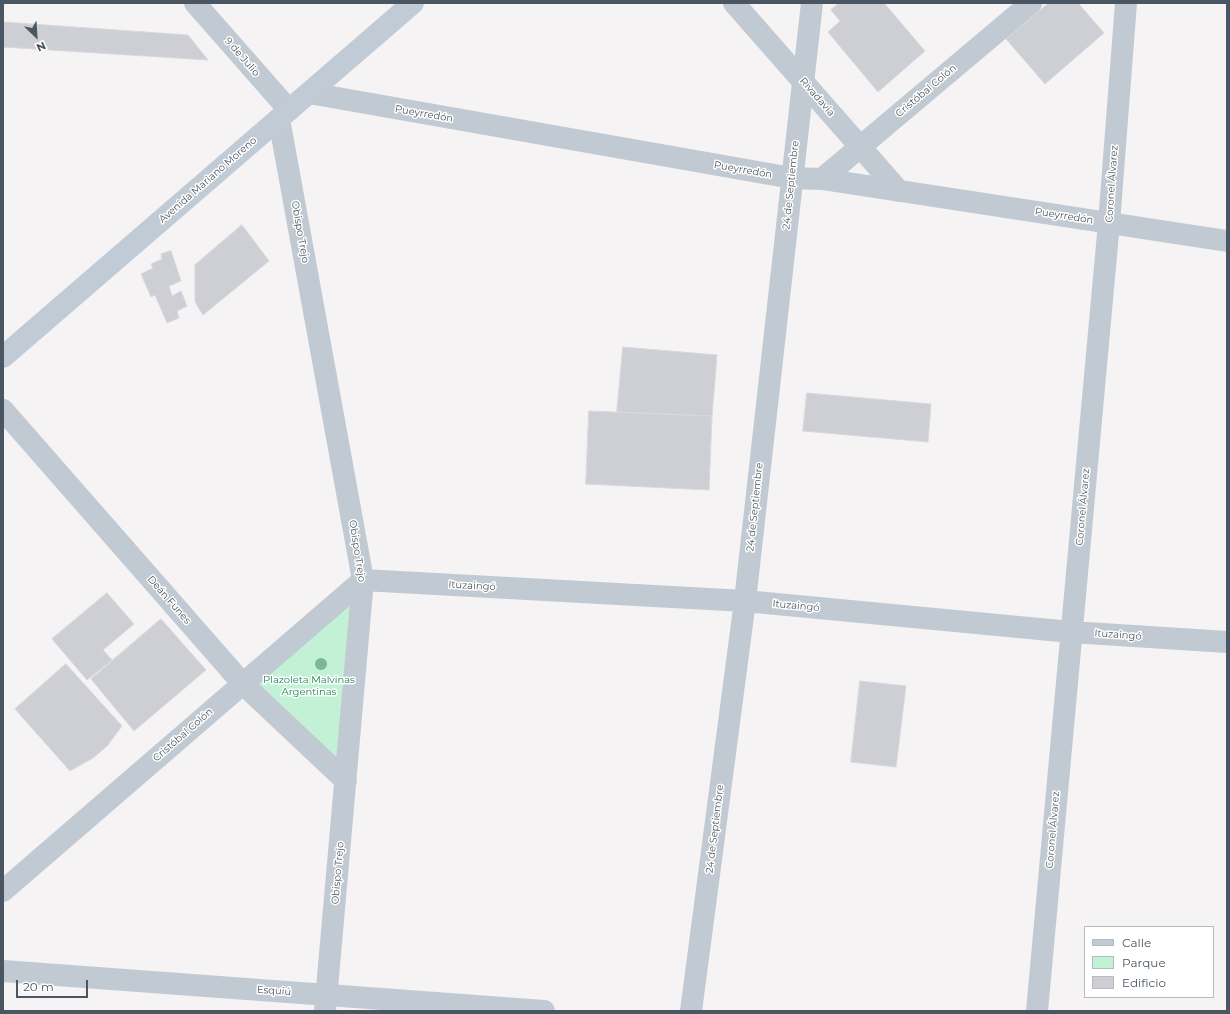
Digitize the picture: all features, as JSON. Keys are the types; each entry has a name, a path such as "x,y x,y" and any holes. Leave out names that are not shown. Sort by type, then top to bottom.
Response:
{"main road":[{"name":"Avenida Mariano Moreno","path":"3,356 413,3"}],"street":[{"name":"9 de Julio","path":"195,3 284,115"},
{"name":"Rivadavia","path":"734,3 899,190"},
{"name":"24 de Septiembre","path":"691,1011 745,601 812,3"},
{"name":"Cristóbal Colón","path":"822,179 1031,3"},
{"name":"Coronel Álvarez","path":"1037,1011 1109,223 1126,3"},
{"name":"Pueyrredón","path":"309,93 792,178 822,179 899,190 1227,241"},
{"name":"Obispo Trejo","path":"284,115 363,580 326,1003"},
{"name":"Deán Funes","path":"3,410 243,684 346,781"},
{"name":"Cristóbal Colón","path":"3,891 363,580"},
{"name":"Ituzaingó","path":"363,580 745,601 1071,632 1227,642"},
{"name":"Esquiú","path":"3,971 326,1003 544,1011"}],"green space":[{"name":"Plazoleta Malvinas Argentinas","path":"359,587 343,774 249,685"}],"building":[{"path":"839,3 884,3 925,51 878,92 828,32 840,21 831,10"},
{"path":"1049,3 1078,3 1104,33 1045,84 1006,39"},
{"path":"3,22 188,35 208,60 3,47"},
{"path":"242,225 269,261 203,315 195,302 195,265"},
{"path":"171,251 181,281 169,286 172,296 181,291 187,306 177,311 179,318 167,323 155,295 151,297 141,274 153,268 151,264 162,259 161,254"},
{"path":"623,347 717,355 712,416 617,412"},
{"path":"807,393 931,404 928,442 803,431"},
{"path":"589,411 712,416 709,490 586,484"},
{"path":"107,593 134,624 103,650 112,660 87,680 52,639"},
{"path":"161,619 206,670 134,731 91,679"},
{"path":"66,664 122,726 107,746 93,758 70,771 15,709"},
{"path":"860,681 906,686 896,767 851,762"}]}
